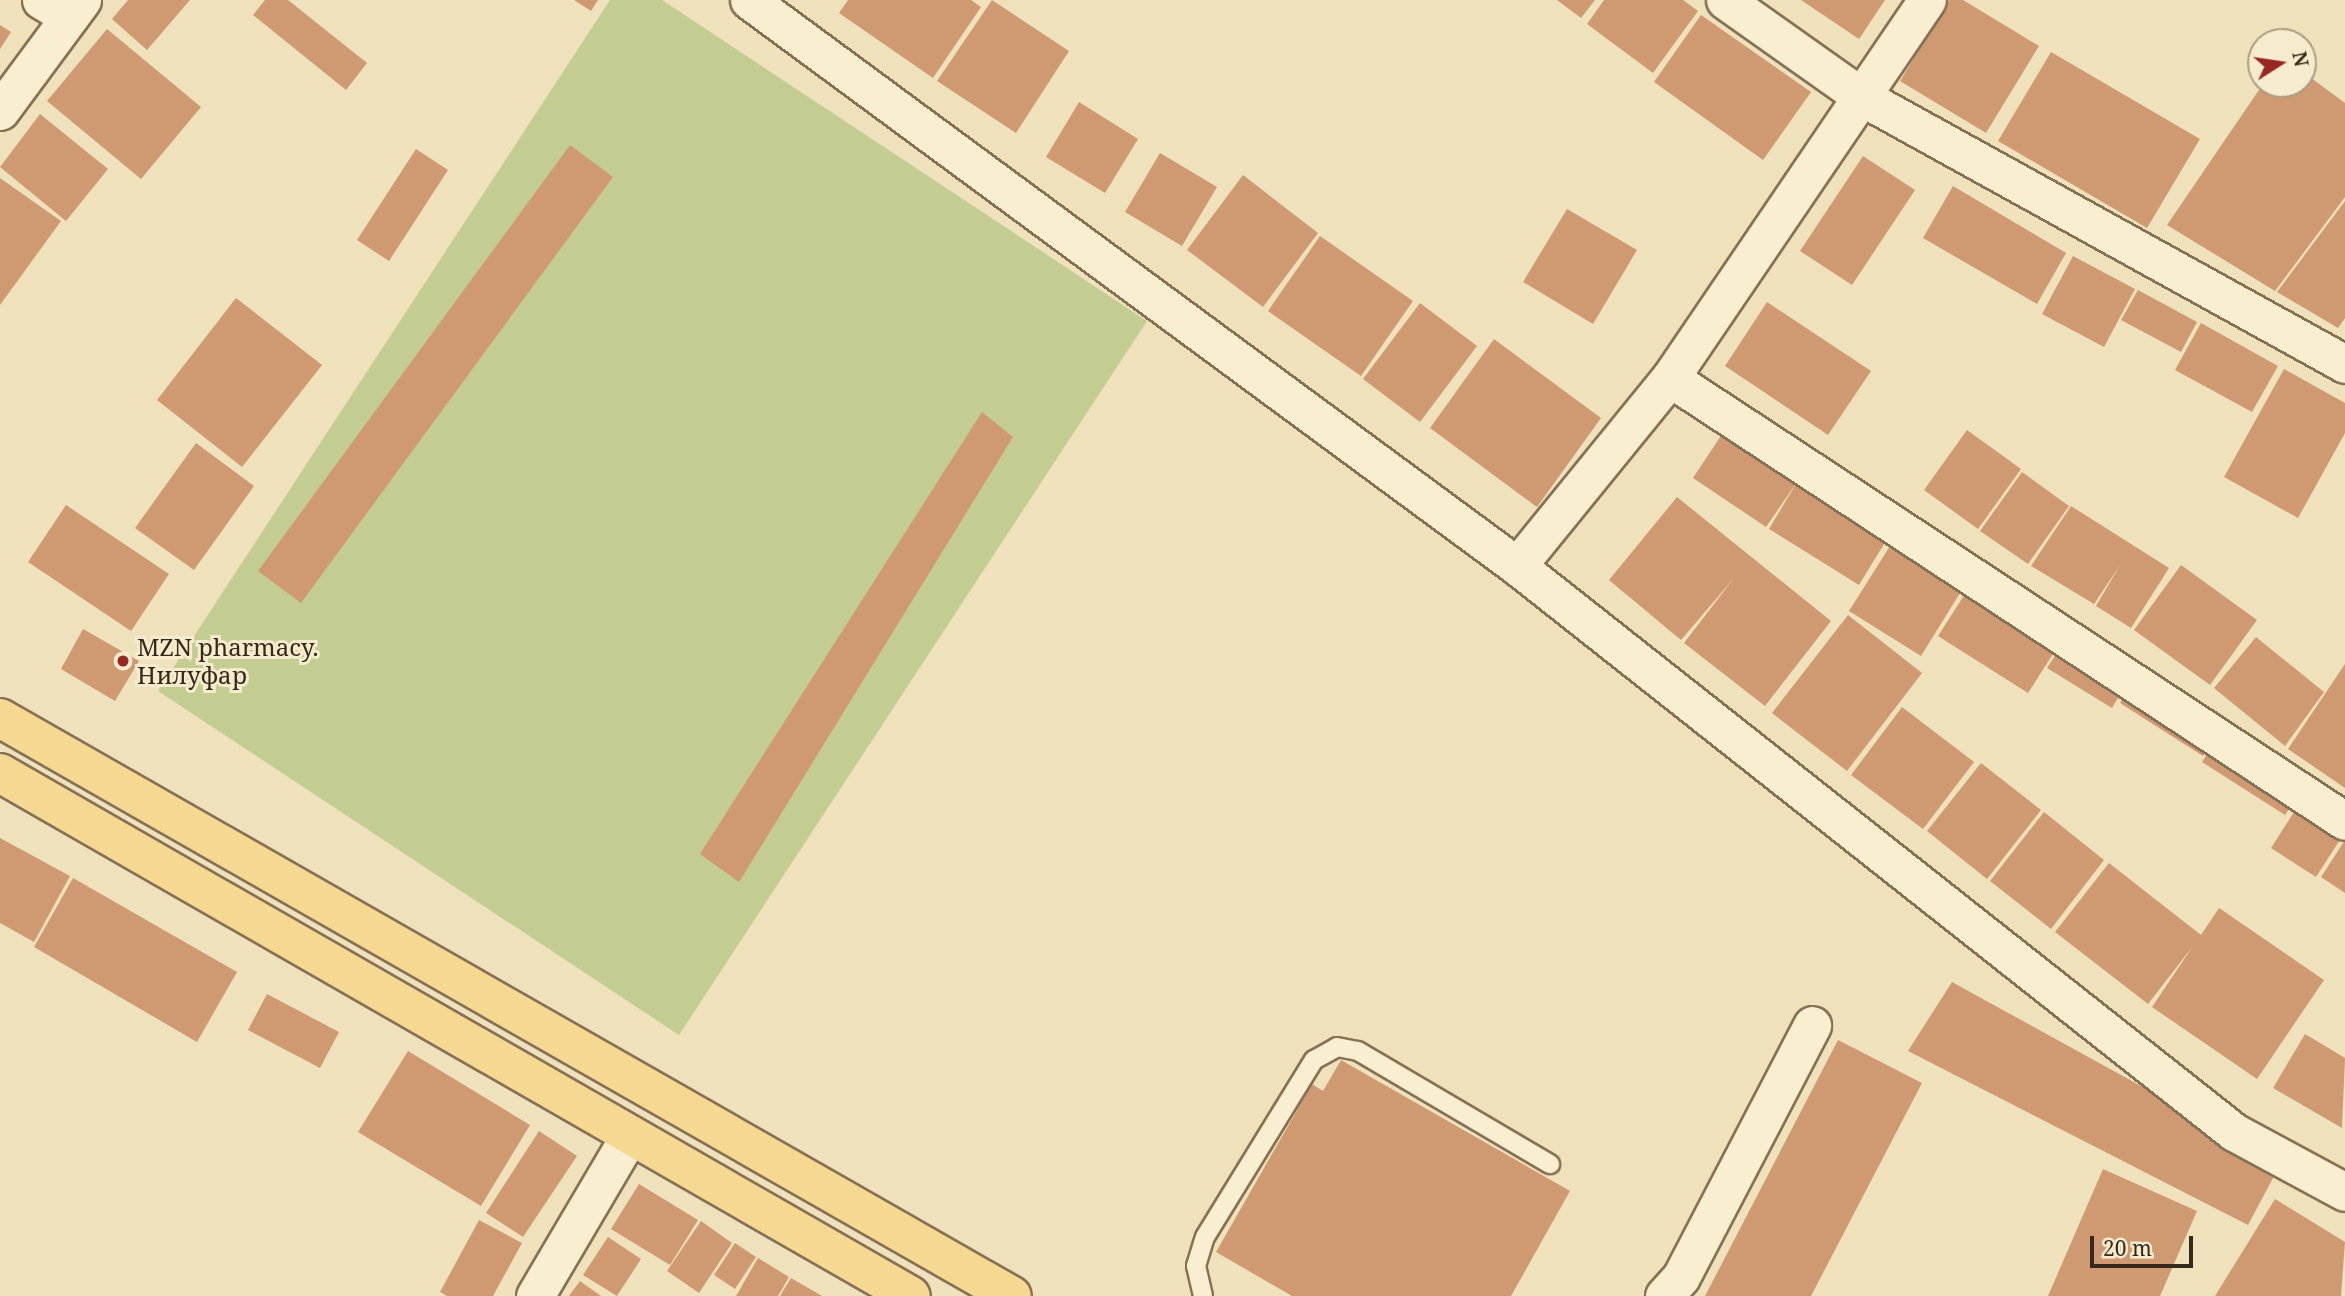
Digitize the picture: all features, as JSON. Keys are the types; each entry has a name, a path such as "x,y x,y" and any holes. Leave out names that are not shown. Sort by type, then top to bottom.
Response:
{"main road":[{"path":"0,718 1012,1296"},
{"path":"0,773 628,1138 911,1296"}],"street":[{"path":"1725,0 1862,97 2345,365"},
{"path":"1517,566 1670,378 1927,0"},
{"path":"765,5 1517,566 2234,1132 2345,1192"},
{"path":"0,111 64,6"},
{"path":"1670,378 2345,821"},
{"path":"1664,1296 1681,1277 1812,1025"},
{"path":"536,1296 628,1138"}],"lane":[{"path":"1203,1296 1196,1265 1205,1237 1314,1060 1337,1047 1358,1051 1550,1164"}],"green space":[{"path":"610,0 662,0 1147,321 679,1035 158,691"}],"building":[{"path":"128,0 190,0 147,50 112,19"},
{"path":"265,0 288,0 367,63 346,90 253,15"},
{"path":"574,0 598,0 591,11"},
{"path":"848,0 971,0 981,7 933,78 839,13"},
{"path":"992,0 1069,51 1016,133 937,81"},
{"path":"1557,0 1595,0 1581,18"},
{"path":"1604,0 1683,0 1698,11 1653,73 1587,24"},
{"path":"1801,0 1885,0 1859,39"},
{"path":"1949,0 1963,0 2039,46 1986,133 1900,81"},
{"path":"1701,15 1811,92 1763,160 1654,82"},
{"path":"0,25 11,32 0,49"},
{"path":"107,29 201,107 141,179 47,101"},
{"path":"2051,52 2200,139 2147,228 1998,141"},
{"path":"2317,82 2345,103 2345,197 2275,291 2167,225 2253,98 2317,98"},
{"path":"1079,102 1138,139 1105,193 1046,157"},
{"path":"40,114 108,169 66,221 0,167"},
{"path":"570,145 613,177 301,603 258,571"},
{"path":"416,149 448,170 389,261 357,240"},
{"path":"1160,153 1217,187 1182,246 1125,212"},
{"path":"1863,156 1915,190 1852,285 1800,251"},
{"path":"1243,175 1318,233 1263,307 1187,250"},
{"path":"0,178 61,221 0,305"},
{"path":"1953,186 2066,253 2037,304 1923,238"},
{"path":"2345,201 2345,318 2338,328 2277,292"},
{"path":"1567,209 1637,250 1593,324 1523,282"},
{"path":"1320,236 1413,301 1361,376 1268,311"},
{"path":"2073,256 2135,289 2104,347 2042,314"},
{"path":"2138,290 2197,322 2181,352 2121,320"},
{"path":"236,298 322,365 242,467 157,400"},
{"path":"1767,302 1871,371 1828,435 1725,366"},
{"path":"1420,303 1477,346 1420,422 1363,379"},
{"path":"2201,323 2278,366 2252,412 2175,370"},
{"path":"1494,339 1601,418 1537,507 1430,428"},
{"path":"2284,369 2345,403 2345,433 2298,518 2224,477"},
{"path":"982,412 1013,437 739,882 700,854"},
{"path":"1732,419 1892,531 1859,585 1769,529 1797,482 1766,527 1693,478"},
{"path":"1967,430 2021,469 1978,529 1924,490"},
{"path":"196,443 254,486 194,570 135,528"},
{"path":"2022,472 2069,506 2028,564 1980,531"},
{"path":"1677,497 1831,621 1765,706 1684,643 1734,578 1681,640 1609,580"},
{"path":"66,505 169,574 131,631 28,562"},
{"path":"2071,506 2169,568 2131,628 2096,606 2120,565 2094,604 2031,566"},
{"path":"1897,535 1968,580 1921,656 1849,611"},
{"path":"2181,565 2257,620 2210,685 2134,630"},
{"path":"1970,586 2060,643 2028,693 1938,636"},
{"path":"1848,615 1922,673 1847,771 1772,713"},
{"path":"83,629 139,661 115,701 61,669"},
{"path":"2256,637 2324,692 2285,746 2214,688"},
{"path":"2064,642 2127,683 2112,708 2047,668"},
{"path":"2345,664 2345,788 2288,749"},
{"path":"2137,677 2219,732 2203,756 2120,703"},
{"path":"1902,707 1974,762 1923,829 1851,775"},
{"path":"2221,732 2304,786 2285,815 2202,762"},
{"path":"1981,763 2041,810 1987,879 1927,831"},
{"path":"2308,790 2345,832 2316,877 2271,848"},
{"path":"2044,812 2104,860 2051,929 1990,881"},
{"path":"0,838 70,876 34,942 0,923"},
{"path":"2345,840 2345,893 2321,877"},
{"path":"2109,863 2201,935 2219,908 2324,980 2257,1079 2152,1007 2193,946 2148,1004 2055,932"},
{"path":"73,878 237,972 197,1042 34,947"},
{"path":"1952,982 2281,1163 2248,1225 1908,1051"},
{"path":"267,994 339,1032 320,1068 248,1030"},
{"path":"2305,1034 2345,1058 2342,1128 2273,1088"},
{"path":"1838,1040 1922,1083 1811,1296 1705,1296"},
{"path":"408,1051 530,1125 481,1206 358,1132"},
{"path":"1341,1060 1570,1191 1511,1296 1292,1296 1216,1252 1312,1084 1323,1091"},
{"path":"539,1131 577,1156 523,1237 486,1213"},
{"path":"2103,1169 2197,1211 2160,1296 2048,1296"},
{"path":"639,1184 698,1220 670,1265 611,1229"},
{"path":"2275,1199 2345,1242 2341,1296 2215,1296"},
{"path":"479,1220 522,1243 493,1296 447,1296 440,1292"},
{"path":"701,1221 732,1243 699,1293 667,1271"},
{"path":"608,1237 641,1259 617,1296 583,1275"},
{"path":"735,1243 756,1257 735,1289 714,1275"},
{"path":"758,1258 789,1277 778,1296 736,1296"},
{"path":"791,1278 822,1296 780,1296"},
{"path":"580,1281 601,1296 569,1296"}],"place":[{"name":"MZN pharmacy. Нилуфар","path":"123,661"}]}
